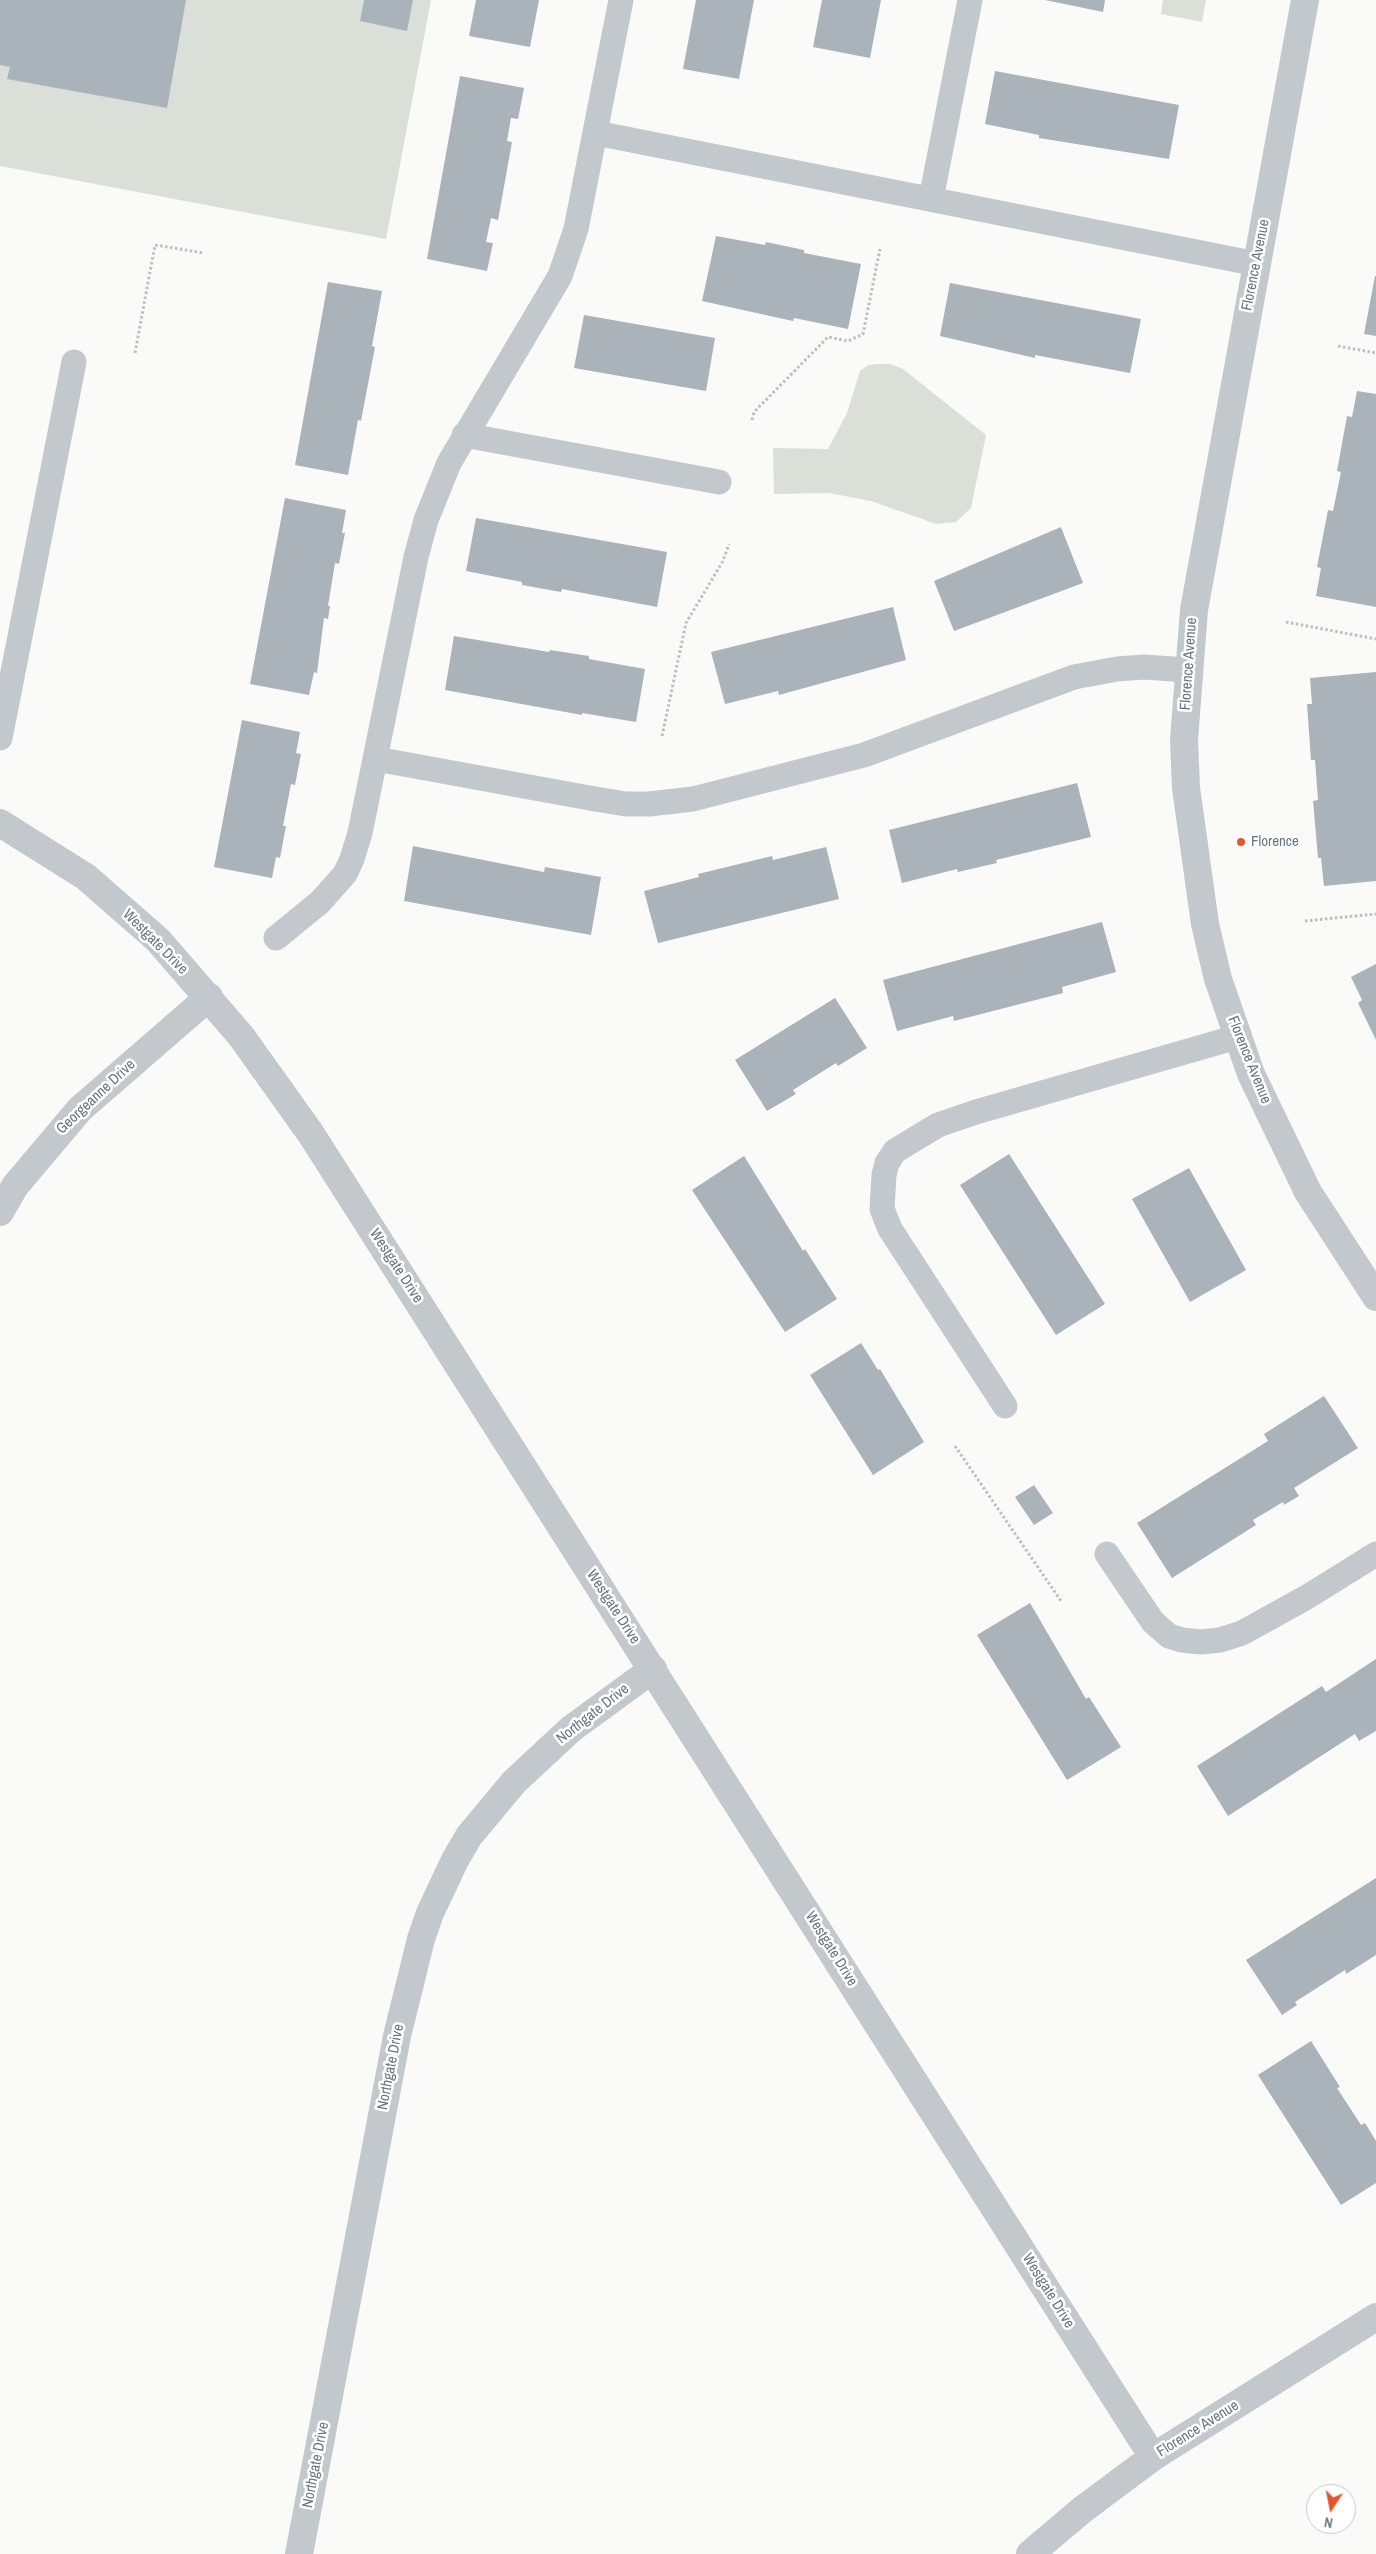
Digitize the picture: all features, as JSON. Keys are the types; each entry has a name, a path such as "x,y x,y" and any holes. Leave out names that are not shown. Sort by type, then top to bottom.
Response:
{"street":[{"name":"Florence Avenue","path":"1305,0 1202,557 1188,670 1184,740 1191,835 1205,924 1218,979 1237,1037 1251,1074 1308,1192 1376,1296"},
{"name":"Westgate Drive","path":"0,823 86,877 158,940 209,996 241,1036 312,1134 1153,2457"},
{"name":"Georgeanne Drive","path":"0,1212 15,1186 80,1108 209,996"},
{"name":"Northgate Drive","path":"299,2554 397,2036 421,1939 430,1914 455,1860 469,1836 514,1782 571,1729 653,1669"},
{"name":"Florence Avenue","path":"1030,2554 1082,2510 1153,2457 1376,2317"}],"lane":[{"path":"276,938 320,902 345,874 352,858 360,833 416,557 426,520 449,463 464,435 560,276 576,229 622,0"},
{"path":"931,199 970,0"},
{"path":"596,133 1256,264"},
{"path":"0,738 74,362"},
{"path":"464,435 719,482"},
{"path":"376,759 595,799 626,804 649,804 693,799 864,755 1074,677 1117,669 1144,667 1188,670"},
{"path":"1005,1406 890,1230 882,1209 884,1175 887,1163 895,1151 938,1125 976,1112 1237,1037"},
{"path":"1107,1554 1153,1622 1168,1636 1201,1642 1220,1640 1242,1633 1307,1597 1376,1554"}],"path":[{"path":"135,354 155,244 204,253"},
{"path":"752,420 754,412 828,337 848,341 859,338 863,334 880,249"},
{"path":"1338,346 1376,353"},
{"path":"662,736 686,623 723,561 729,544"},
{"path":"1286,622 1376,639"},
{"path":"1305,921 1376,914"},
{"path":"955,1446 1061,1601"}],"shaded area":[{"path":"0,0 431,0 386,239 0,166"},
{"path":"1163,0 1206,0 1202,22 1161,14"},
{"path":"890,364 903,369 986,435 971,508 956,522 936,524 871,501 829,493 774,494 773,448 828,449 847,413 860,371 868,365"}],"building":[{"path":"0,0 186,0 167,108 7,79 10,67 0,65"},
{"path":"364,0 413,0 407,31 360,21"},
{"path":"476,0 539,0 530,47 469,36"},
{"path":"696,0 754,0 739,79 683,69"},
{"path":"822,0 881,0 870,58 813,47"},
{"path":"1045,0 1105,0 1103,12"},
{"path":"995,71 1179,105 1169,159 1039,138 1039,135 985,124"},
{"path":"460,76 524,88 518,119 511,118 507,141 512,142 498,220 491,218 486,242 493,243 487,271 427,259"},
{"path":"716,236 765,245 766,242 804,250 804,253 861,264 848,329 794,318 793,321 702,301"},
{"path":"1376,276 1376,336 1364,334"},
{"path":"328,282 382,291 372,346 375,347 361,421 358,420 348,475 295,465"},
{"path":"950,283 1141,319 1130,373 1035,355 1035,358 940,336"},
{"path":"584,315 715,338 706,391 574,368"},
{"path":"1357,391 1376,394 1376,607 1316,596 1321,568 1317,567 1328,510 1333,511 1341,472 1337,471 1347,416 1352,417"},
{"path":"285,498 346,510 342,533 345,533 339,564 335,563 328,606 330,606 328,619 324,618 317,673 314,672 309,695 250,684"},
{"path":"476,518 667,552 657,607 562,589 561,592 522,585 522,582 466,571"},
{"path":"1061,527 1083,583 954,631 934,581"},
{"path":"893,607 906,660 779,695 778,691 725,704 711,652"},
{"path":"454,636 549,652 550,650 589,656 589,659 645,669 636,722 582,713 582,715 445,690"},
{"path":"1376,672 1376,881 1324,886 1321,858 1318,858 1313,801 1318,800 1315,760 1311,760 1307,704 1312,704 1310,678"},
{"path":"242,720 300,732 296,753 301,754 295,785 291,784 283,826 286,826 280,858 276,857 272,878 214,867"},
{"path":"1077,783 1091,837 996,860 997,863 958,872 957,869 902,883 889,830"},
{"path":"413,846 544,872 545,867 601,877 591,935 404,901"},
{"path":"826,847 839,899 658,943 644,891 699,877 698,874 772,856 773,860"},
{"path":"1102,922 1116,972 1062,987 1063,993 954,1021 953,1016 897,1031 883,980"},
{"path":"1376,964 1376,1040 1358,1003 1362,1000 1351,977"},
{"path":"835,998 867,1048 838,1066 836,1063 793,1090 796,1094 767,1111 735,1060"},
{"path":"1009,1154 1105,1304 1056,1335 960,1185"},
{"path":"744,1156 803,1251 805,1249 837,1299 785,1332 692,1190"},
{"path":"1189,1168 1246,1270 1190,1302 1132,1199"},
{"path":"861,1343 878,1370 880,1369 924,1442 873,1475 810,1375"},
{"path":"1324,1396 1358,1448 1294,1488 1299,1496 1284,1505 1283,1502 1253,1520 1256,1525 1172,1578 1137,1523 1268,1441 1264,1434"},
{"path":"1034,1485 1053,1513 1034,1525 1015,1497"},
{"path":"1030,1603 1086,1699 1089,1697 1121,1747 1067,1780 977,1635"},
{"path":"1376,1659 1376,1731 1359,1741 1355,1734 1228,1816 1197,1766 1322,1686 1326,1692"},
{"path":"1376,1878 1376,1955 1346,1974 1345,1970 1295,2002 1297,2005 1282,2015 1246,1960"},
{"path":"1311,2041 1340,2087 1337,2088 1361,2125 1365,2123 1376,2141 1376,2183 1341,2205 1258,2075"}],"place":[{"name":"Florence","path":"1241,842"}]}
